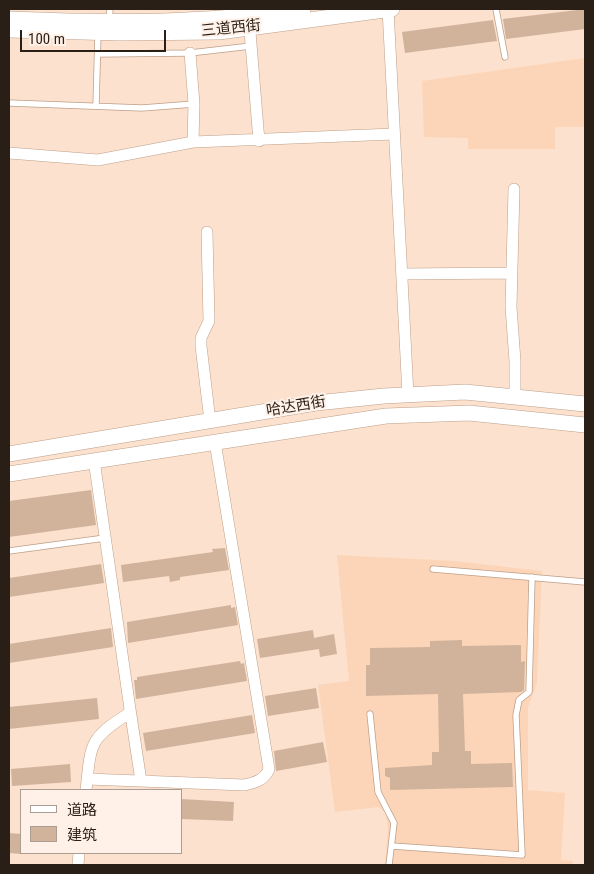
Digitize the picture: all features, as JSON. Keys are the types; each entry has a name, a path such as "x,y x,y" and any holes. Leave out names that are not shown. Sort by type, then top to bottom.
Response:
{"main road":[{"path":"9,19 106,21 231,13 249,22 303,9"},
{"name":"三道西街","path":"9,30 106,21 219,32 249,22 390,9"},
{"name":"哈达西街","path":"9,454 316,404 408,395 465,392 585,404"},
{"name":"哈达西街","path":"9,474 386,416 469,413 585,425"}],"street":[{"path":"390,9 394,134 408,395"},
{"path":"249,22 259,141"},
{"path":"190,53 194,104 193,142"},
{"path":"9,153 98,160 193,142 259,141 394,134"},
{"path":"514,189 511,307 515,362 515,397"},
{"path":"207,232 209,321 201,338 200,346 210,421"},
{"path":"402,274 512,273"},
{"path":"130,709 128,714 98,735 91,750 86,785 142,781 244,785 255,783 267,775 269,769 214,442"},
{"path":"94,460 142,781"}],"lane":[{"path":"496,9 505,57"},
{"path":"96,106 98,54 106,21"},
{"path":"98,54 190,53 251,46"},
{"path":"9,103 142,108 194,104"},
{"path":"9,552 105,538"},
{"path":"433,569 585,582"},
{"path":"392,846 522,855 516,715 519,700 530,692 532,577"},
{"path":"370,714 378,792 394,823 389,865"}],"shaded area":[{"path":"585,58 585,127 555,127 555,149 468,149 468,138 424,137 422,81"},
{"path":"337,555 454,561 542,571 537,683 528,707 528,790 565,793 561,860 573,861 572,865 385,865 388,831 386,813 379,807 335,812 318,685 349,681"}],"building":[{"path":"585,9 585,29 506,39 503,19"},
{"path":"493,20 497,41 405,53 402,32"},
{"path":"91,490 96,525 9,537 9,501"},
{"path":"225,548 229,570 180,577 180,580 170,582 169,576 123,582 121,565 213,552 212,549"},
{"path":"101,564 104,583 9,597 9,578"},
{"path":"231,605 231,608 235,607 238,625 128,643 127,622"},
{"path":"111,628 113,647 9,663 9,644"},
{"path":"313,630 314,638 334,634 337,654 320,657 319,649 260,658 257,639"},
{"path":"462,640 462,646 521,645 521,662 525,661 524,690 521,692 463,694 465,751 471,751 471,764 512,763 513,787 390,790 390,778 385,776 385,768 432,765 432,752 439,752 438,694 366,696 366,665 370,665 370,648 430,647 430,641"},
{"path":"240,661 241,664 244,663 247,681 136,699 134,680 137,680 137,677"},
{"path":"316,688 319,708 268,716 265,696"},
{"path":"97,698 99,719 9,729 9,707"},
{"path":"252,715 255,733 146,751 143,733"},
{"path":"323,742 327,762 276,771 274,751"},
{"path":"70,764 71,782 12,786 11,769"},
{"path":"182,799 234,802 233,821 182,819"},
{"path":"9,833 20,834 20,854 9,853"}]}
